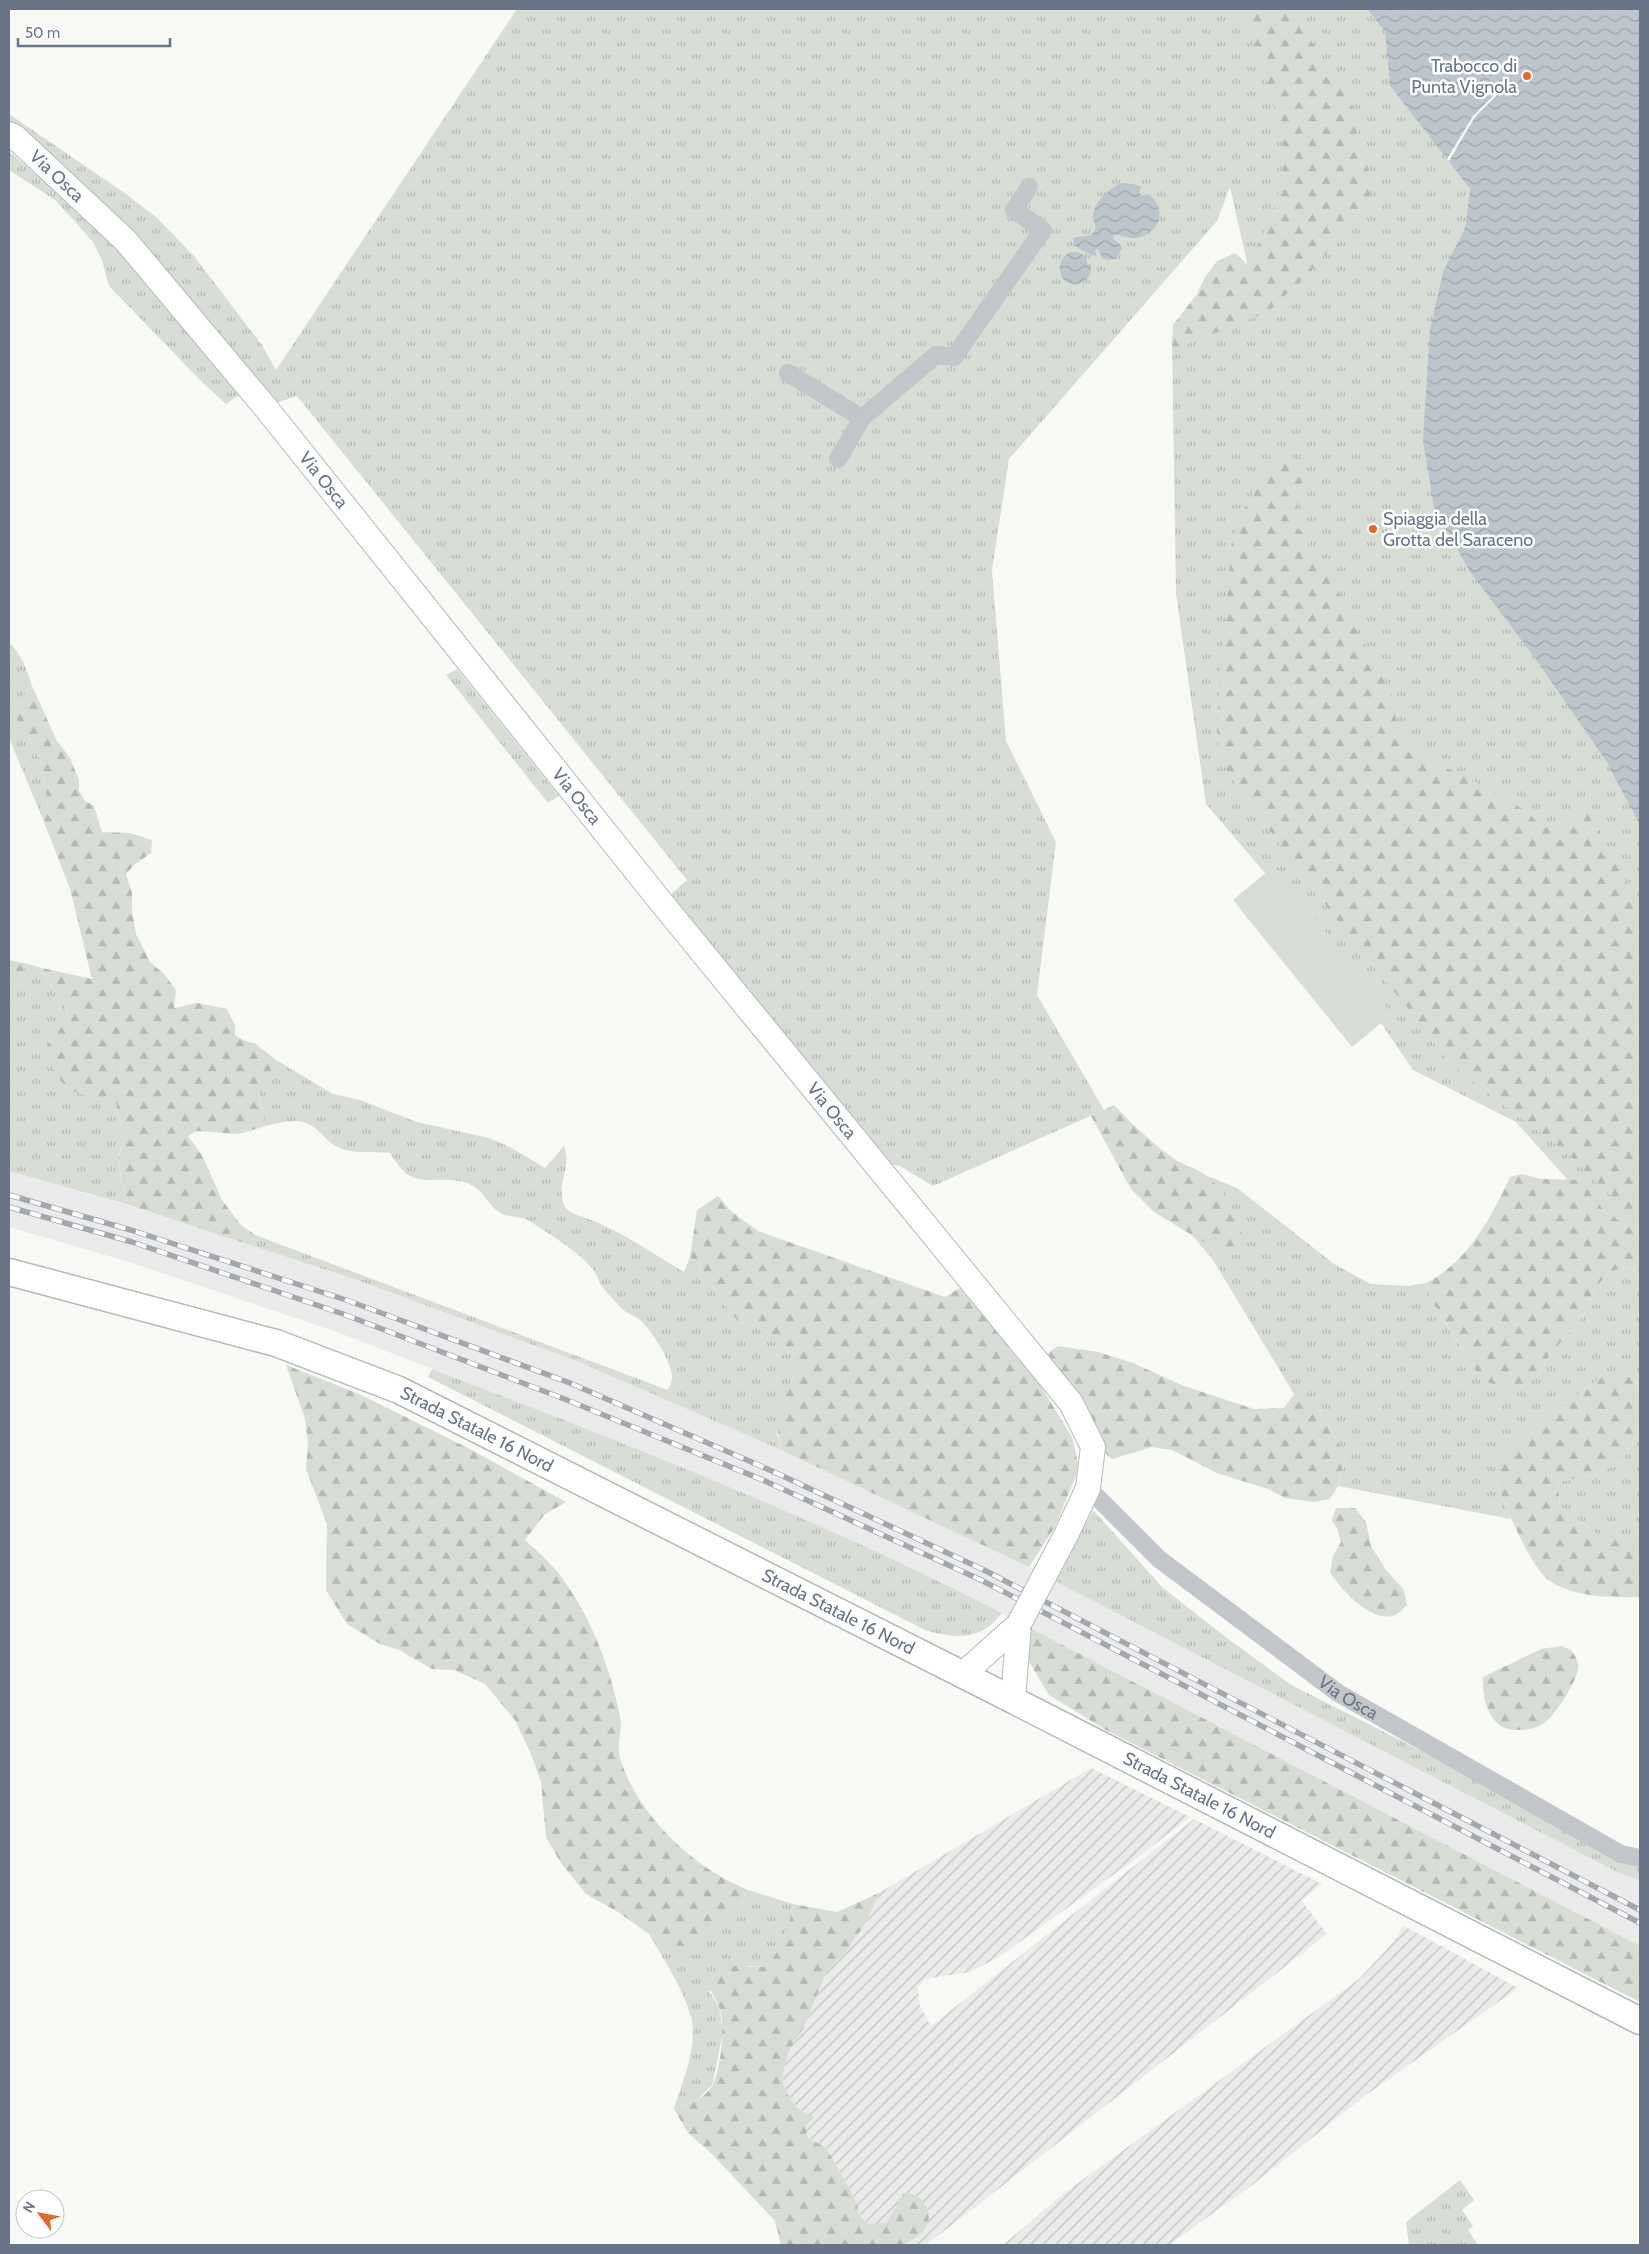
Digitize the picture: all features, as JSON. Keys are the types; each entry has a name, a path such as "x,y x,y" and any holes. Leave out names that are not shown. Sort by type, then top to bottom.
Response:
{"main road":[{"name":"Strada Statale 16 Nord","path":"9,1272 276,1343 399,1390 1014,1700 1640,2021"}],"street":[{"name":"Via Osca","path":"9,134 126,241 247,386 660,902 1071,1403 1093,1447 1088,1488 1067,1533 1019,1624"},
{"path":"838,459 862,418 936,354 954,357 1043,230 1014,210 1029,187"},
{"path":"788,373 862,418"},
{"name":"Via Osca","path":"1088,1488 1159,1559 1338,1693 1620,1854 1640,1858"},
{"path":"962,1674 1019,1624"},
{"path":"1014,1700 1019,1624"}],"shaded area":[{"path":"9,1171 140,1209 357,1280 579,1362 781,1450 995,1549 1619,1873 1640,1880 1640,1946 972,1598 559,1418 337,1332 126,1261 9,1227"},
{"path":"1091,1768 1190,1817 1141,1855 999,1957 970,1972 925,1979 918,1988 920,2006 931,2026 1194,1819 1322,1884 1301,1900 1327,1934 926,2245 907,2245 917,2237 904,2193 886,2224 869,2224 860,2216 855,2198 826,2148 807,2137 806,2126 813,2117 800,2110 790,2100 783,2083 784,2067 790,2049 803,2029 826,1973 842,1957 866,1923 879,1893"},
{"path":"1404,1926 1518,1988 1366,2095 1251,2186 1169,2245 1003,2245 1063,2194 1359,1979 1390,1946"}],"green space":[{"path":"517,9 1367,9 1385,32 1390,86 1470,189 1465,228 1606,761 1640,815 1640,1246 1594,1209 1516,1122 1413,1070 1335,955 1206,804 1176,594 1172,337 1250,276 1230,187 1217,221 1009,459 992,570 1006,741 1056,842 1037,995 1104,1110 933,1186 900,1166 890,1164 670,895 687,880 297,396 273,404 187,298 120,221 76,176 9,123 9,114 126,194 157,218 194,256 262,345 276,370"},
{"path":"1230,9 1305,9 1307,35 1351,101 1357,132 1368,168 1371,204 1306,276 1268,312 1172,350 1173,325 1197,294 1205,277 1217,261 1235,253 1247,264 1269,220 1280,187 1283,171 1284,154 1281,132 1258,53 1247,30"},
{"path":"9,151 100,230 141,271 239,395 226,404 198,378 109,286 102,260 93,242 55,200 9,170"},
{"path":"1287,457 1303,459 1305,468 1294,525 1304,533 1310,551 1335,584 1357,631 1384,678 1393,698 1396,720 1405,742 1430,762 1459,773 1528,812 1536,821 1544,826 1557,828 1564,825 1586,807 1640,908 1640,1225 1566,1152 1469,1079 1446,1059 1407,1007 1357,947 1228,774 1219,751 1217,729 1232,541 1243,511 1259,483"},
{"path":"9,642 23,662 32,686 15,705 24,734 29,738 40,759 48,804 44,822 9,738"},
{"path":"457,669 559,796 548,803 446,675"},
{"path":"32,686 57,741 70,758 79,780 79,791 85,801 94,806 102,832 130,833 152,840 151,853 134,865 126,874 132,893 132,909 136,934 150,962 164,974 176,990 174,1008 197,1003 227,1009 235,1025 235,1035 256,1044 276,1060 261,1089 259,1098 266,1126 239,1134 196,1131 188,1136 202,1155 222,1200 240,1224 255,1235 253,1246 129,1205 121,1182 119,1156 124,1137 116,1103 71,1089 57,1076 51,1064 45,1048 58,1032 67,1012 65,1005 48,982 42,968 92,979 70,889 44,822 48,804 40,759 29,738 24,734 15,714 15,705"},
{"path":"1273,867 1392,1014 1352,1047 1233,900"},
{"path":"9,960 28,964 13,985 9,987"},
{"path":"28,964 42,968 48,982 65,1005 67,1012 58,1032 45,1048 104,1099 116,1103 124,1137 119,1156 121,1182 129,1205 9,1171 9,987 13,985"},
{"path":"276,1060 333,1094 360,1100 417,1122 489,1138 510,1147 545,1168 564,1146 566,1168 562,1194 564,1205 569,1211 624,1236 684,1272 690,1257 699,1264 723,1303 739,1322 751,1324 770,1334 781,1346 798,1356 799,1365 791,1381 777,1433 781,1450 579,1362 357,1280 253,1246 255,1235 668,1390 672,1380 672,1373 666,1357 645,1325 638,1318 621,1308 601,1285 586,1261 531,1222 499,1212 477,1189 465,1182 416,1179 401,1169 390,1153 355,1152 342,1149 330,1142 307,1123 289,1121 266,1126 259,1098 260,1089"},
{"path":"1114,1105 1141,1132 1174,1159 1204,1174 1219,1188 1235,1216 1245,1246 1238,1255 1226,1254 1213,1248 1154,1212 1131,1189 1091,1116"},
{"path":"1522,1174 1541,1179 1583,1180 1590,1190 1594,1202 1627,1227 1640,1226 1640,1274 1630,1268 1613,1270 1596,1286 1583,1316 1549,1356 1537,1377 1525,1386 1504,1389 1488,1382 1477,1372 1431,1300 1426,1283 1454,1264 1466,1251 1495,1208 1510,1177"},
{"path":"1205,1175 1237,1188 1334,1264 1371,1284 1407,1286 1426,1283 1431,1300 1467,1357 1537,1377 1549,1356 1583,1316 1596,1286 1613,1270 1630,1268 1640,1274 1640,1393 1634,1377 1602,1377 1571,1400 1493,1476 1511,1519 1338,1486 1346,1455 1320,1412 1309,1399 1294,1394 1213,1260 1192,1235 1213,1248 1215,1185"},
{"path":"718,1196 731,1211 758,1231 945,1297 960,1288 1037,1380 1072,1437 1079,1468 1056,1525 1029,1567 781,1450 778,1429 779,1409 796,1372 798,1356 781,1346 770,1334 751,1324 739,1322 723,1303 699,1264 690,1257 697,1210"},
{"path":"1058,1346 1098,1352 1133,1363 1184,1386 1254,1409 1284,1408 1294,1394 1309,1398 1320,1412 1346,1455 1338,1486 1330,1499 1314,1502 1285,1498 1268,1489 1217,1473 1172,1450 1152,1447 1112,1459 1106,1454 1096,1435 1044,1356"},
{"path":"286,1365 359,1394 468,1448 566,1502 544,1515 525,1540 562,1578 591,1626 605,1662 620,1717 620,1758 635,1793 658,1825 687,1853 725,1879 748,1890 741,1905 712,1925 705,1934 690,1945 681,1947 649,1934 618,1912 586,1894 561,1863 546,1837 541,1782 531,1754 515,1720 485,1684 454,1670 432,1669 399,1650 380,1644 347,1624 326,1590 327,1524 306,1469 308,1443 305,1419"},
{"path":"432,1369 649,1454 792,1514 1002,1613 985,1629 967,1635 947,1635 925,1630 428,1377"},
{"path":"1602,1377 1634,1377 1640,1393 1640,1430 1621,1462 1593,1475 1558,1482 1560,1506 1597,1534 1633,1534 1640,1530 1640,1597 1606,1597 1581,1593 1550,1581 1534,1562 1526,1548 1510,1517 1493,1476 1503,1450"},
{"path":"1640,1430 1640,1530 1633,1534 1597,1534 1560,1506 1558,1482 1593,1475 1621,1462"},
{"path":"1336,1508 1355,1508 1366,1522 1371,1546 1386,1570 1404,1590 1407,1605 1395,1615 1377,1615 1367,1610 1349,1596 1330,1572 1333,1556 1341,1542 1337,1528 1332,1521"},
{"path":"1093,1510 1163,1588 1291,1685 1640,1861 1640,1880 1619,1873 1055,1581"},
{"path":"1030,1628 1640,1946 1640,2002 1106,1730 1049,1695 1028,1660"},
{"path":"1562,1646 1573,1653 1578,1662 1578,1670 1566,1695 1554,1713 1539,1726 1525,1730 1508,1729 1501,1726 1494,1720 1486,1705 1483,1677 1541,1649"},
{"path":"748,1890 793,1904 787,1930 781,1945 766,1967 748,1966 709,1991 719,2007 723,2033 712,2085 697,2100 674,2109 691,2054 692,2021 679,1987 649,1934 681,1947 705,1934 712,1925 741,1905"},
{"path":"879,1893 866,1923 842,1957 826,1973 803,2029 790,2049 784,2067 783,2083 790,2100 800,2110 814,2117 806,2126 807,2137 826,2148 855,2198 860,2216 869,2224 886,2223 904,2193 910,2193 920,2198 924,2203 929,2213 929,2219 923,2231 917,2237 903,2245 781,2245 775,2221 712,2154 688,2133 674,2109 691,2103 706,2094 716,2077 722,2045 722,2024 719,2007 711,1990 710,1975 730,1966 766,1967 784,1938 793,1904 837,1912"},
{"path":"1460,2180 1474,2200 1462,2210 1473,2226 1468,2230 1478,2245 1409,2245 1406,2222"}],"water":[{"path":"1367,9 1640,9 1640,825 1606,761 1535,658 1470,572 1434,507 1423,440 1430,329 1443,272 1465,228 1470,189 1390,86 1385,32"},
{"path":"1122,183 1141,187 1139,193 1142,195 1149,194 1157,204 1159,216 1155,227 1146,235 1140,237 1131,238 1114,235 1113,239 1121,245 1122,249 1115,259 1107,260 1102,258 1098,249 1095,250 1097,256 1078,248 1073,244 1074,238 1089,235 1095,231 1093,215 1097,204 1108,191"},
{"path":"1071,252 1086,256 1087,263 1091,265 1087,279 1076,284 1066,282 1060,270 1061,261"}],"pier":[{"path":"1506,83 1507,85 1475,117 1449,161 1447,159 1473,116"}],"railway":[{"path":"9,1195 134,1231 349,1301 570,1383 772,1471 984,1570 1640,1910"},
{"path":"9,1207 132,1242 343,1314 567,1400 765,1481 981,1580 1640,1923"}],"place":[{"name":"Trabocco di Punta Vignola","path":"1527,76"},
{"name":"Spiaggia della Grotta del Saraceno","path":"1373,529"}]}
